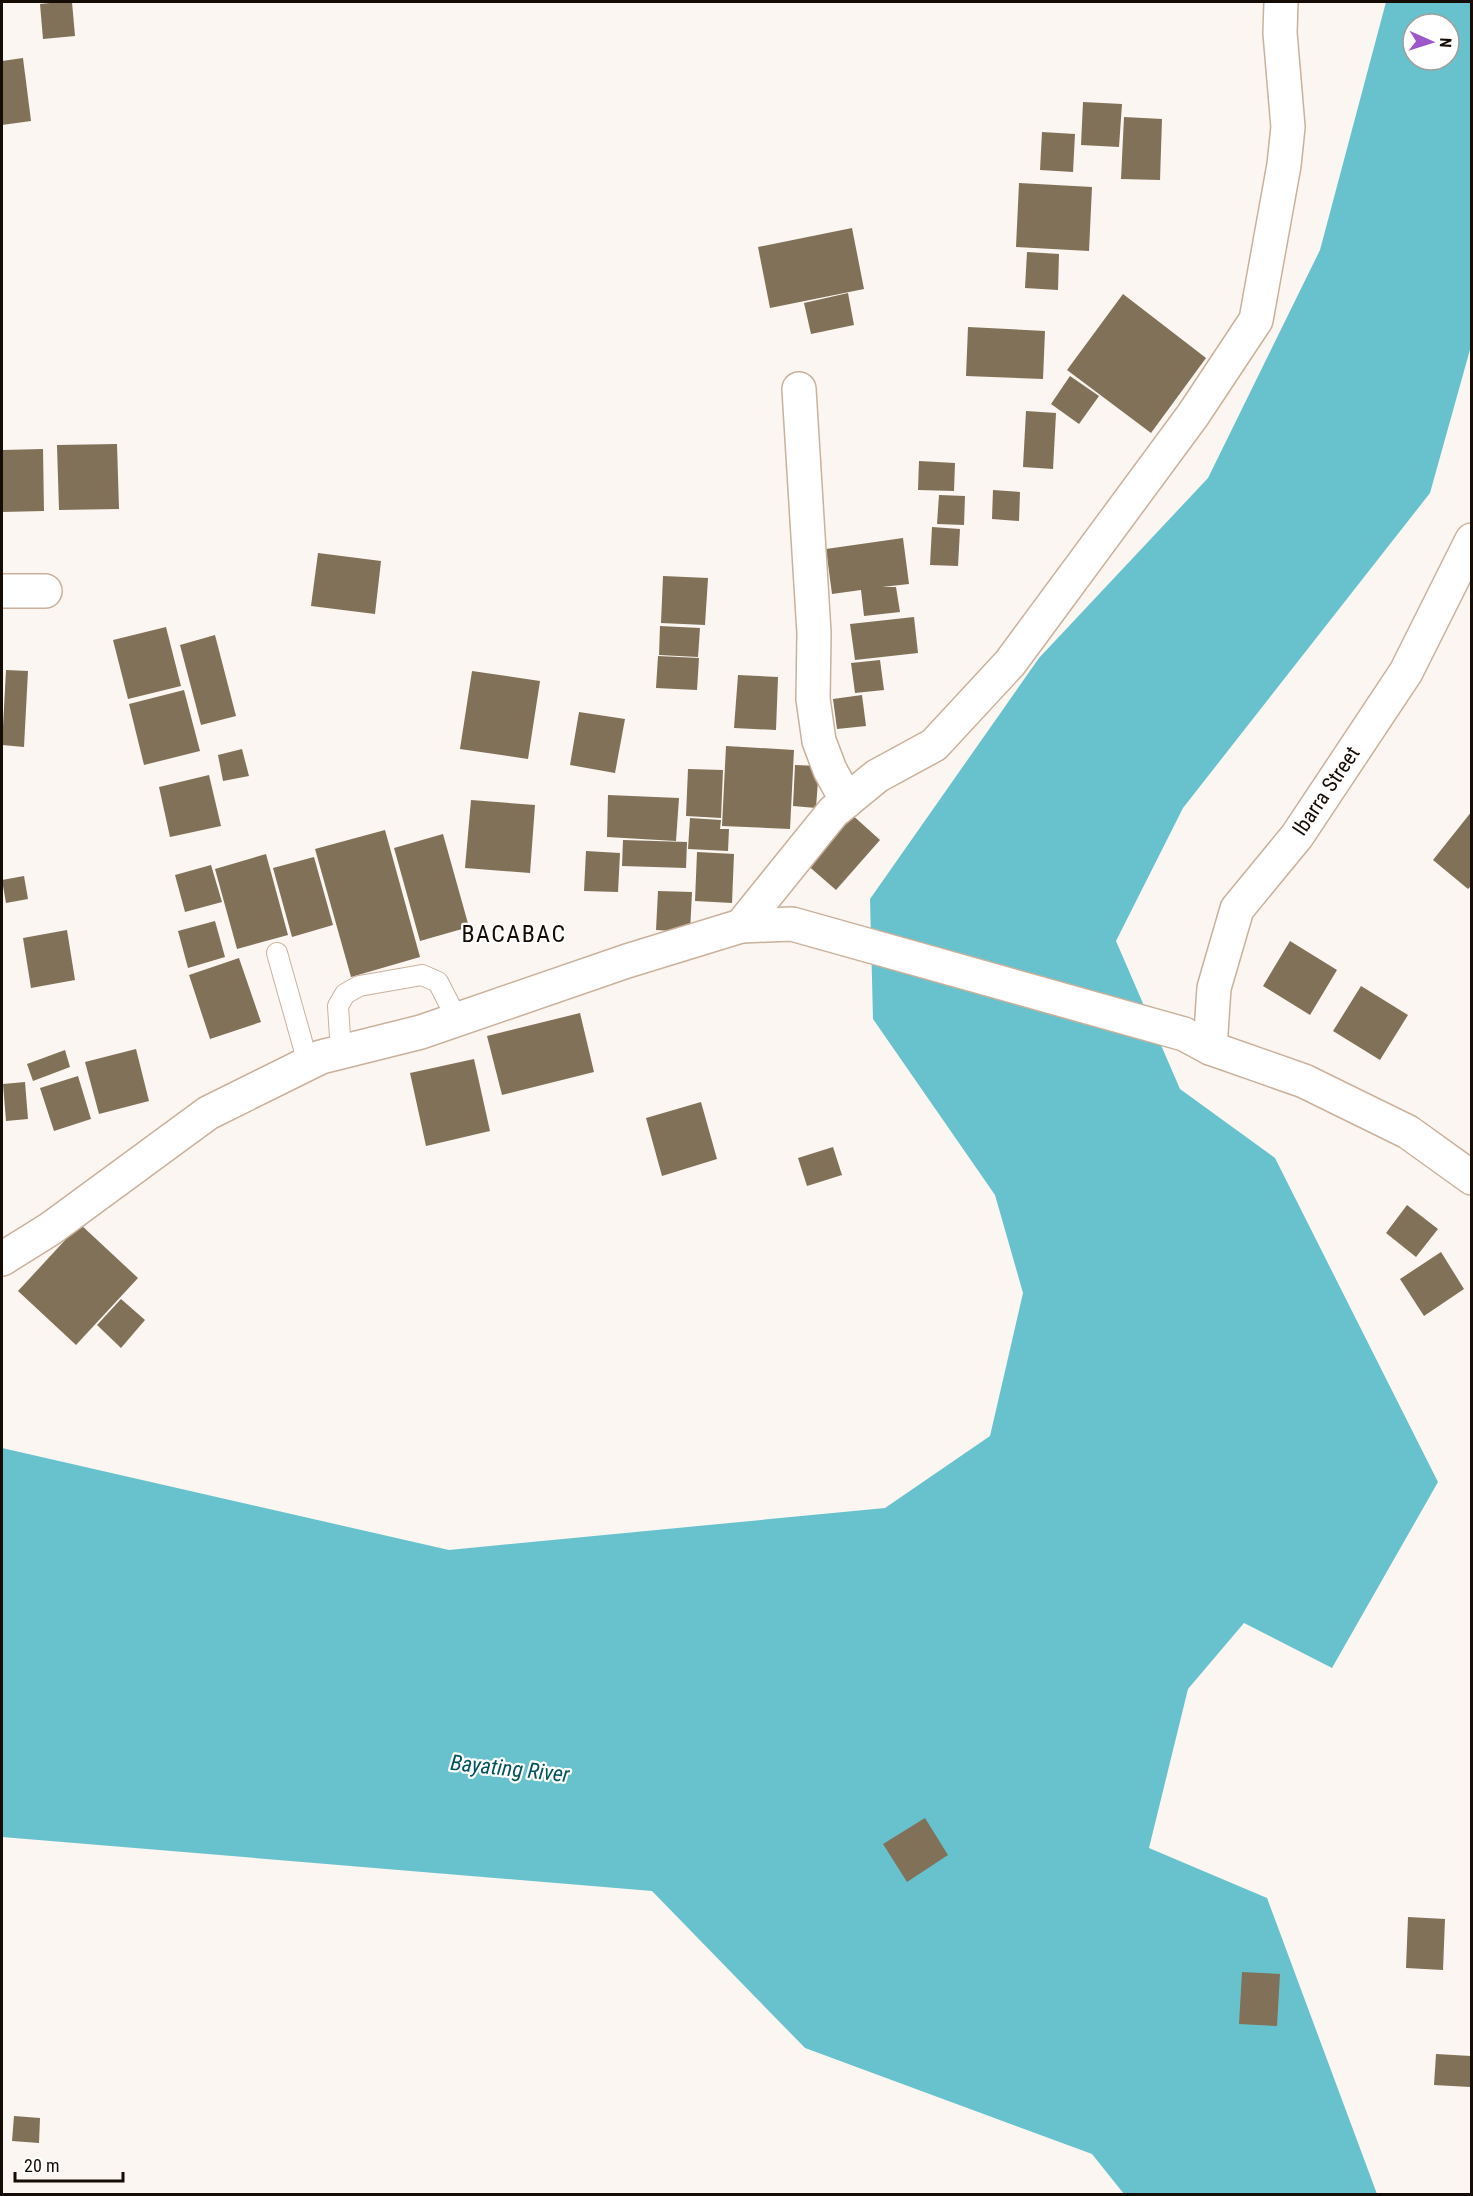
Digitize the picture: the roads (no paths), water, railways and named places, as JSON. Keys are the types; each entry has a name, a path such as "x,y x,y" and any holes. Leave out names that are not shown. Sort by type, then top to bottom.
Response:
{"street":[{"path":"741,926 833,812 877,776 934,745 1010,663 1193,414 1256,320 1284,165 1288,127 1280,33 1281,2"},
{"path":"799,389 814,633 813,699 819,741 830,770 847,801"},
{"name":"Ibarra Street","path":"1197,1041 1237,909 1297,836 1407,672 1472,540"},
{"path":"2,591 45,591"},
{"path":"2,1259 50,1229 208,1113 321,1057 421,1032 627,961 741,926 792,924 1197,1041 1304,1081 1408,1132 1472,1178"}],"lane":[{"path":"277,953 308,1063"},
{"path":"341,1052 338,1006 345,994 359,986 422,975 438,982 457,1019"}],"water":[{"name":"Bayating River","path":"1386,2 1471,2 1471,346 1430,493 1183,808 1116,941 1180,1089 1275,1158 1438,1482 1332,1668 1244,1623 1188,1689 1149,1848 1267,1898 1377,2194 1124,2194 1092,2154 805,2048 652,1891 2,1837 2,1448 449,1550 885,1508 990,1436 1023,1293 995,1195 873,1019 870,899 1039,658 1208,478 1320,250"}],"district":[{"name":"BACABAC","path":"514,934"}]}
